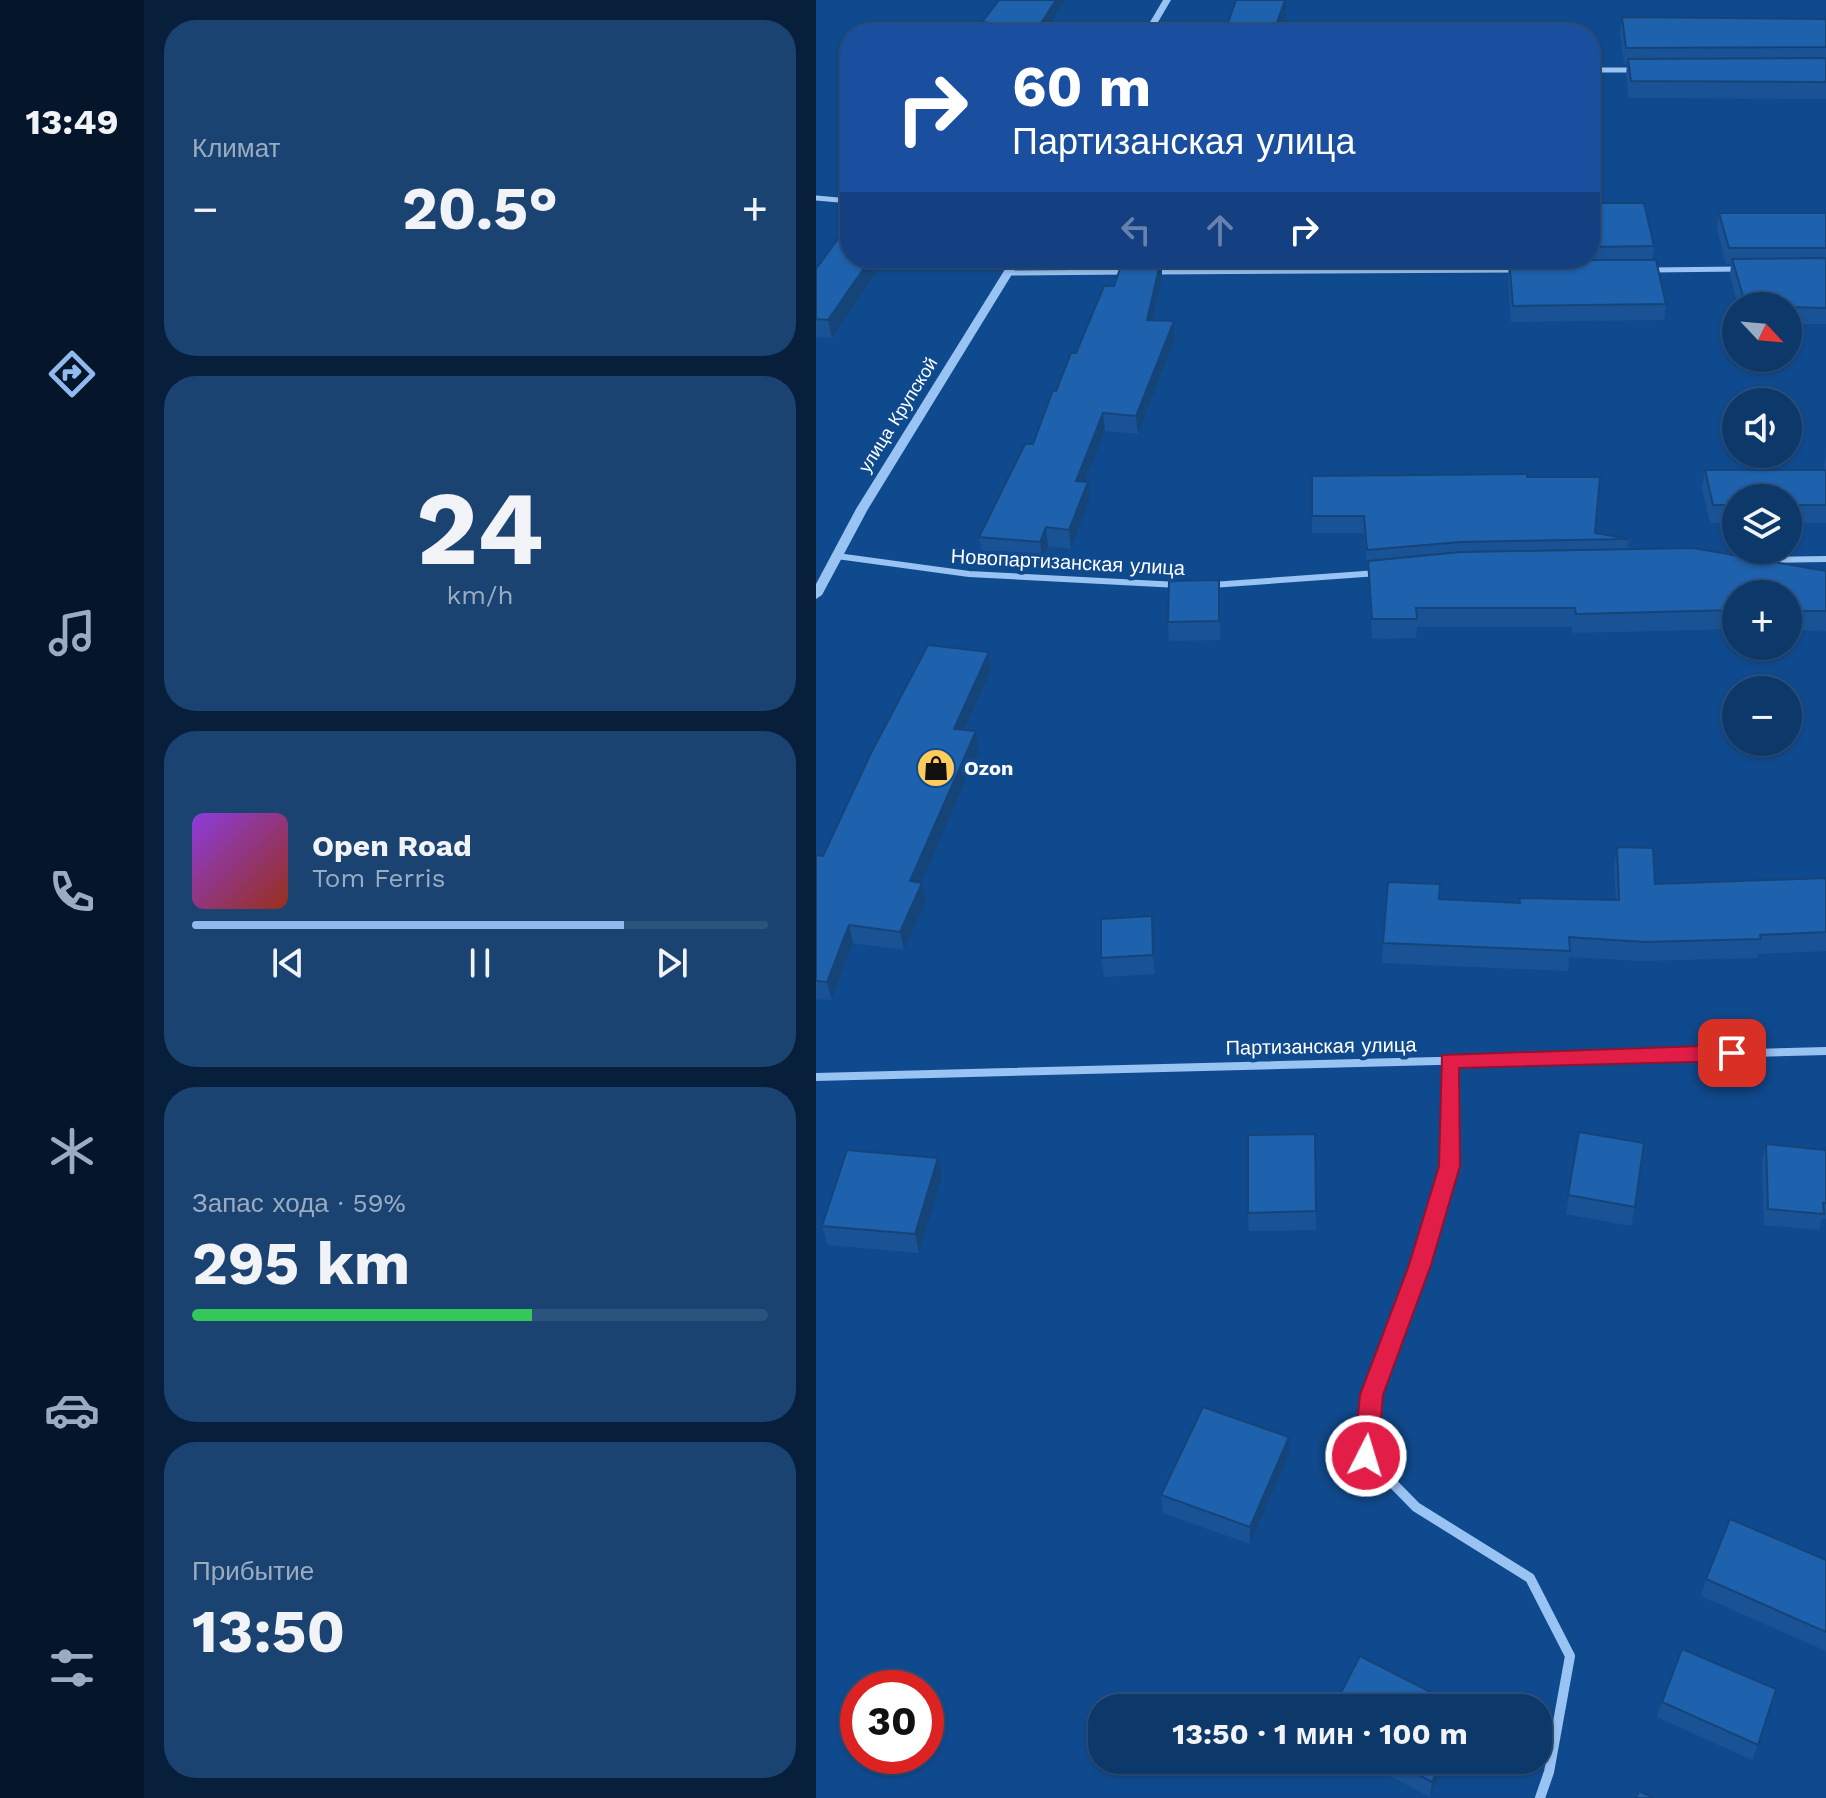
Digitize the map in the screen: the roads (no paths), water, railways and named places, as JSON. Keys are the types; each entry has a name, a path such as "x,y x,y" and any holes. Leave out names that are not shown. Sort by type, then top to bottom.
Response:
{"street":[{"path":"1153,24 1167,0"},
{"path":"1600,70 1653,70"},
{"path":"816,198 840,200"},
{"name":"улица Крупской","path":"816,595 1011,268"},
{"path":"1637,270 1747,269"},
{"path":"1149,272 1527,270"},
{"path":"1008,273 1133,272"},
{"name":"Новопартизанская улица","path":"837,556 969,574 1192,586"},
{"path":"1802,560 1826,559"},
{"name":"Новопартизанская улица","path":"1207,585 1396,571"},
{"name":"Партизанская улица","path":"816,1077 1826,1051"},
{"path":"1449,1060 1450,1166 1420,1265 1371,1395 1366,1456 1416,1507 1530,1578 1570,1656 1549,1772 1540,1798"}],"place":[{"name":"Ozon","path":"936,768"}]}
